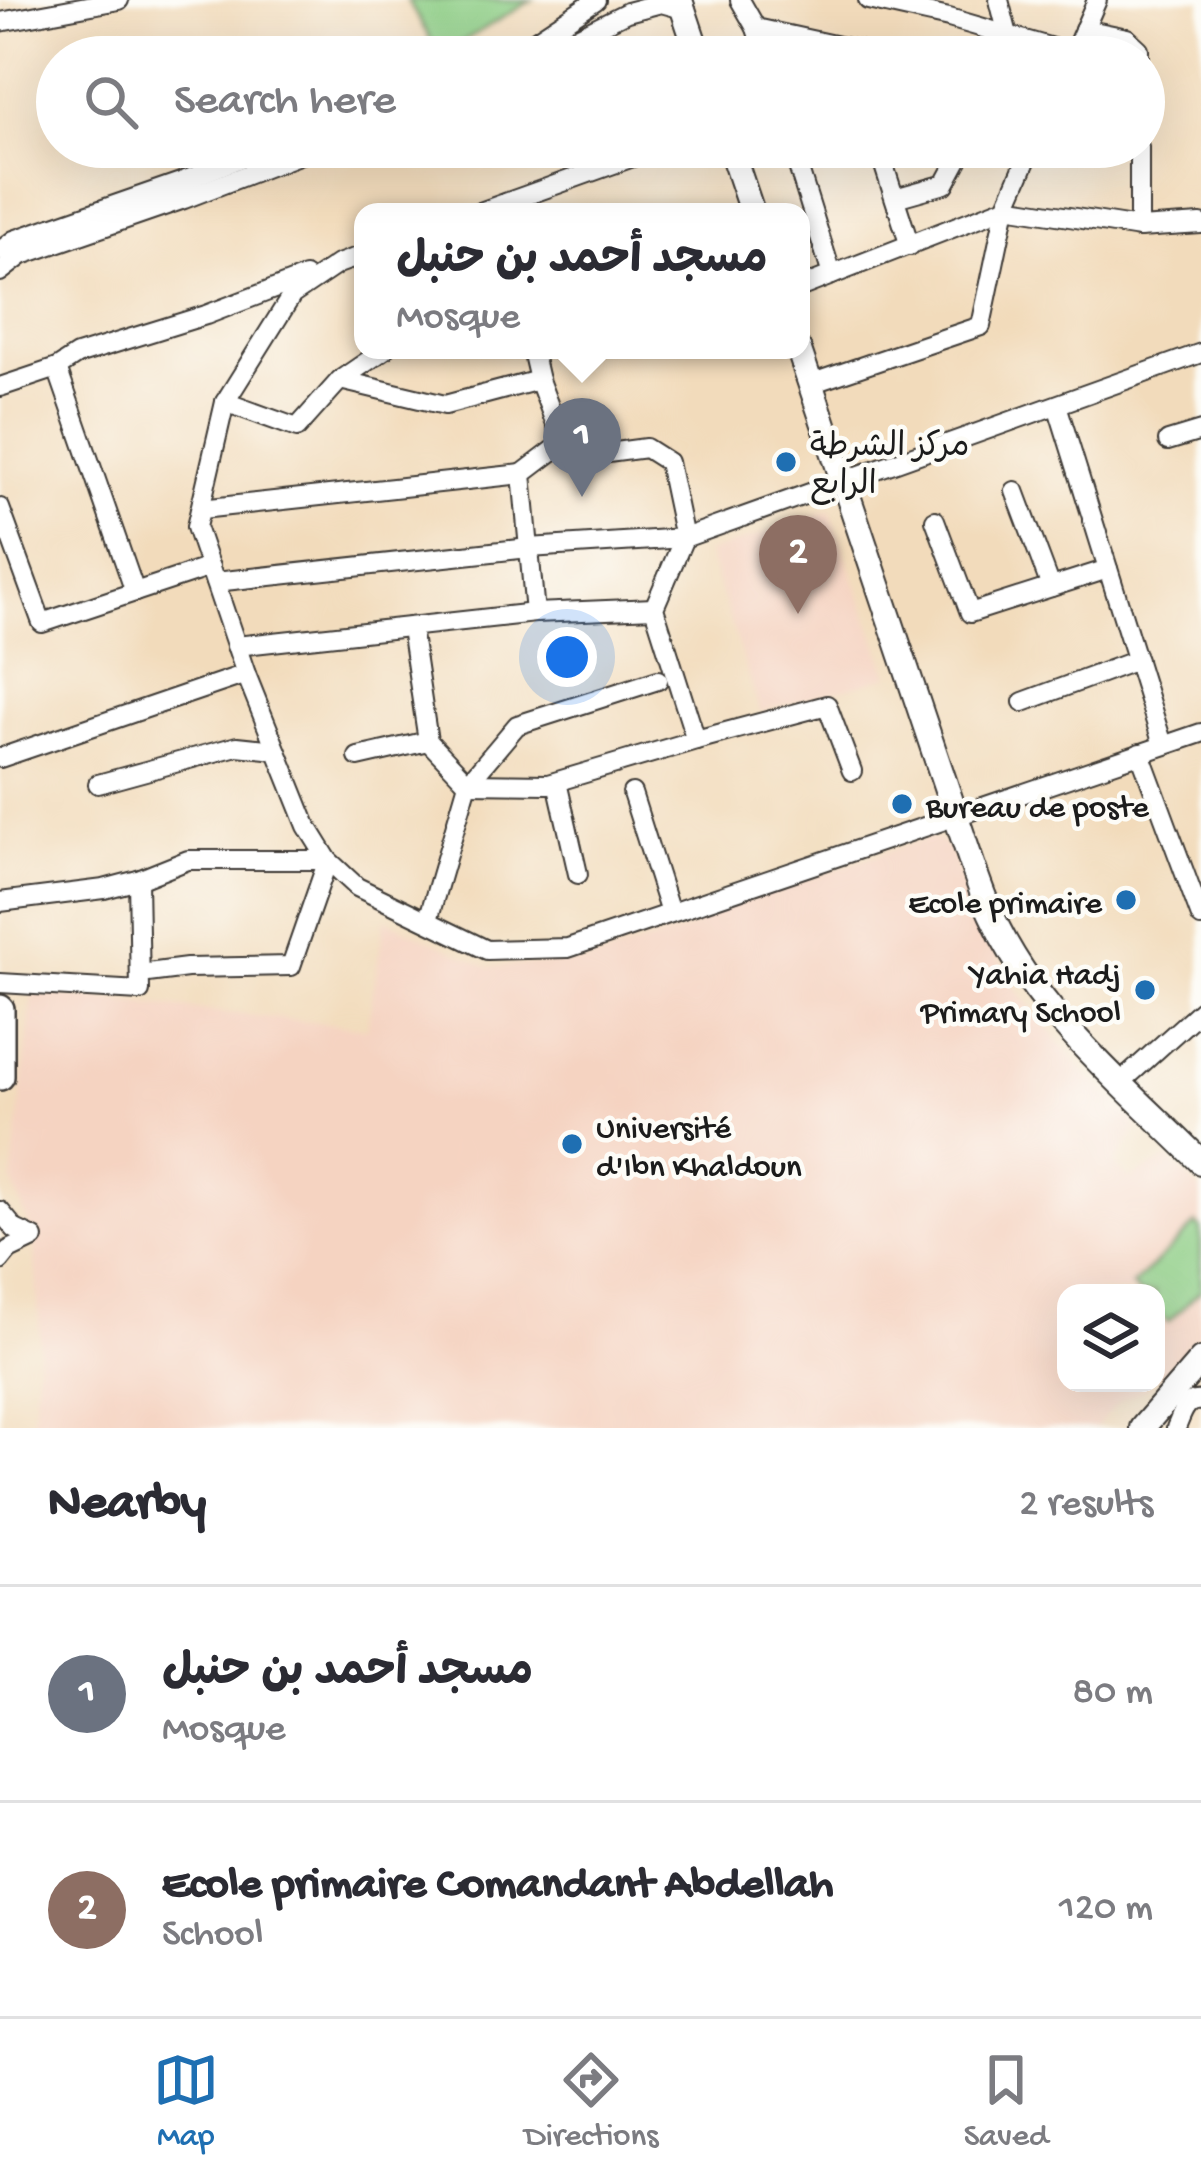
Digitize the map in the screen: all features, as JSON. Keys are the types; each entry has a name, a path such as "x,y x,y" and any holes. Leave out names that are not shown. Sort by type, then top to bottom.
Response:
{"highway":[{"path":"0,1010 0,1076"}],"main road":[{"path":"681,4 692,36"},
{"path":"737,168 749,203"},
{"path":"802,359 992,918 1037,991 1120,1083 1201,1162"},
{"path":"1142,1428 1201,1360"}],"street":[{"path":"0,22 119,0"},
{"path":"542,36 596,0"},
{"path":"572,36 620,0"},
{"path":"740,0 758,36"},
{"path":"868,0 948,9 1011,36"},
{"path":"999,0 1008,35"},
{"path":"1081,36 1097,0"},
{"path":"581,36 627,12 661,3 681,4"},
{"path":"756,28 787,36"},
{"path":"1084,29 1117,36"},
{"path":"0,251 14,240 216,168"},
{"path":"0,272 22,255 264,168"},
{"path":"505,203 603,168"},
{"path":"799,168 810,203"},
{"path":"885,168 910,246"},
{"path":"895,198 945,184 954,168"},
{"path":"810,384 981,326 1006,207 1023,168"},
{"path":"1139,168 1139,228"},
{"path":"810,205 832,275"},
{"path":"810,284 1006,207 1139,228 1200,224 1201,212"},
{"path":"0,387 58,368 76,355 206,315 354,258"},
{"path":"338,264 292,295 225,402 196,527 246,674 307,826 328,860 358,887 487,950 568,948 1201,733"},
{"path":"0,508 42,623 135,592 212,575 684,538 1201,353"},
{"path":"225,402 297,428 340,380 367,359"},
{"path":"534,359 563,443"},
{"path":"58,368 135,592"},
{"path":"340,380 445,405 539,380"},
{"path":"1057,405 1163,746"},
{"path":"1168,441 1201,430"},
{"path":"200,509 522,474 563,443 608,453 646,448 668,462 684,538 654,608 696,740"},
{"path":"522,474 535,613"},
{"path":"1016,491 1051,587"},
{"path":"935,520 970,614 1108,568"},
{"path":"236,646 535,613 654,608"},
{"path":"411,628 428,741 469,783 548,784 827,705 852,772"},
{"path":"1023,702 1137,660"},
{"path":"0,758 246,674"},
{"path":"428,920 469,783 518,725 658,680"},
{"path":"358,757 428,741"},
{"path":"98,784 237,746 276,750"},
{"path":"1140,753 1201,917"},
{"path":"557,782 578,874"},
{"path":"632,793 670,913"},
{"path":"0,902 104,889 188,860 328,860"},
{"path":"140,974 291,966 328,860"},
{"path":"0,983 140,991 138,880"},
{"path":"1120,1083 1201,1010"},
{"path":"0,1211 15,1229 34,1238 9,1250 0,1261"},
{"path":"1176,1428 1187,1404 1201,1400"}],"shaded area":[{"path":"830,511 889,676 760,712 708,553"},
{"name":"Université d'Ibn Khaldoun","path":"928,838 941,841 951,851 985,935 1017,990 1086,1074 1134,1122 1136,1129 1115,1165 1129,1179 1168,1159 1201,1191 1201,1333 1165,1372 1165,1284 1057,1284 1057,1392 1137,1392 1119,1401 1095,1428 32,1428 40,1337 34,1238 12,1181 33,992 367,1028 385,919 488,967 587,962 693,927 715,910"}],"green space":[{"path":"407,0 532,0 472,36 429,36"},
{"path":"1196,1224 1201,1229 1201,1290 1168,1322 1165,1284 1134,1284"}],"place":[{"name":"مركز الشرطة الرابع","path":"786,462"},
{"name":"مسجد أحمد بن حنبل","path":"582,497"},
{"name":"Ecole primaire Comandant Abdellah","path":"798,614"},
{"name":"Bureau de poste","path":"902,804"},
{"name":"Ecole primaire","path":"1126,900"},
{"name":"Yahia Hadj Primary School","path":"1145,990"},
{"name":"Université d'Ibn Khaldoun","path":"572,1144"}]}
